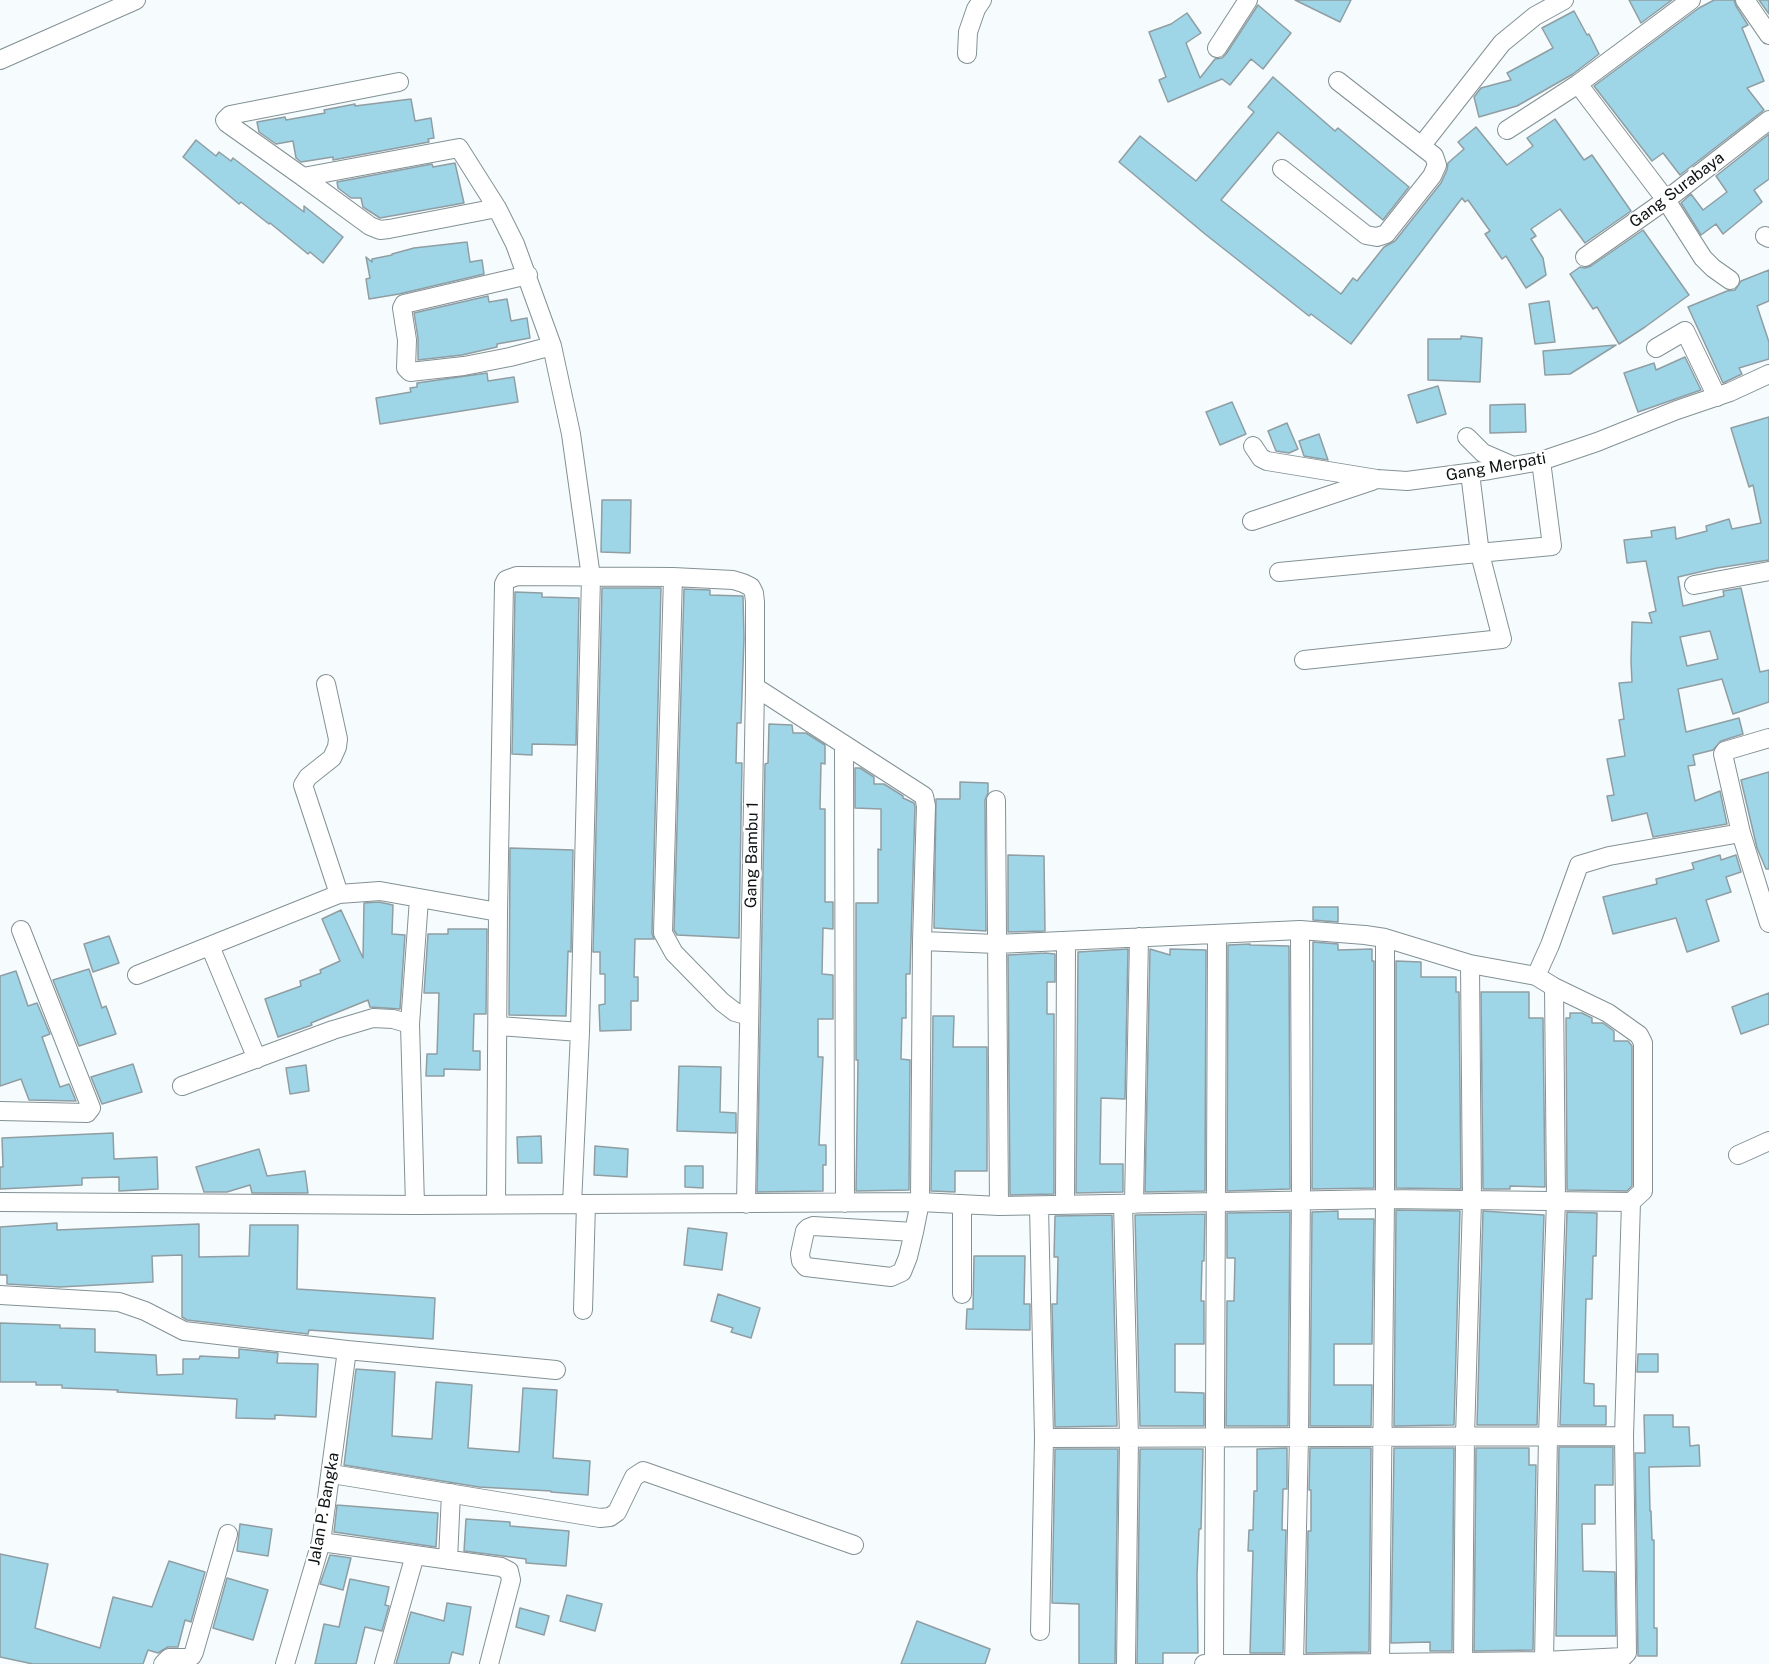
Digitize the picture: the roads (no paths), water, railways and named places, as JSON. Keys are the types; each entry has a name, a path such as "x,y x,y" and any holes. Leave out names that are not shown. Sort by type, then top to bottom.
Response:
{"street":[{"path":"0,60 136,0"},
{"path":"967,54 968,32 976,9 982,0"},
{"path":"1217,48 1248,0"},
{"path":"1422,145 1502,43 1535,16 1564,0"},
{"path":"1507,130 1578,84 1690,0"},
{"path":"1756,4 1769,35"},
{"path":"1282,169 1366,235 1377,237 1386,234 1432,176 1437,165 1434,156 1338,81"},
{"path":"399,82 230,115 225,120 370,226 380,230 496,208"},
{"path":"1578,84 1666,200 1703,258 1730,280"},
{"name":"Gang Surabaya","path":"1585,257 1666,200 1769,120"},
{"path":"303,177 457,148 462,151 496,208 528,275 552,345 571,434 591,577 580,1032 579,1204 584,1310"},
{"path":"528,275 404,304 402,308 407,340 406,368 410,372 464,366 510,357 552,345"},
{"path":"1656,348 1685,331 1716,397"},
{"name":"Gang Merpati","path":"1253,446 1261,458 1267,461 1377,479 1407,481 1470,473 1541,461 1716,397 1769,374"},
{"path":"1467,437 1484,453 1513,466"},
{"path":"1279,572 1552,546 1541,461"},
{"path":"1304,660 1502,639 1480,554 1470,473"},
{"path":"1252,521 1377,479"},
{"path":"1694,585 1769,571"},
{"path":"496,1204 498,912 504,584 506,580 517,576 673,577 663,933 674,953 722,1002 735,1012 749,1016"},
{"name":"Gang Bambu 1","path":"673,577 733,580 751,587 754,593 746,1204"},
{"path":"326,684 338,739 337,747 332,758 308,777 303,785 339,894"},
{"path":"754,687 924,796 926,806 922,941 920,1202 914,1232 908,1257 902,1272 891,1276 806,1267 801,1261 800,1254 805,1231 813,1226 914,1232"},
{"path":"1769,738 1724,752 1741,832 1769,922"},
{"path":"844,745 845,1203"},
{"path":"996,800 999,1206"},
{"path":"1536,976 1550,945 1579,865 1609,856 1741,832"},
{"path":"136,975 339,894 380,891 498,912"},
{"path":"416,1205 410,1024 418,899"},
{"path":"0,1111 87,1113 91,1108 21,930"},
{"path":"0,1202 416,1205 920,1202 1039,1206 1385,1199 1631,1202 1643,1191 1643,1043 1639,1035 1621,1021 1536,976 1470,964 1385,938 1300,930 1066,942 997,944 922,941"},
{"path":"1300,930 1301,1200 1294,1664 1544,1661 1623,1657 1627,1653 1624,1436 1631,1202"},
{"path":"1214,1664 1217,936"},
{"path":"1126,1664 1129,1204 1139,937"},
{"path":"1380,1663 1385,938"},
{"path":"1065,1205 1066,942"},
{"path":"210,946 257,1059"},
{"path":"1463,1663 1465,1437 1472,1201 1470,964"},
{"path":"1544,1661 1548,1436 1556,1200 1554,987"},
{"path":"182,1086 333,1030 373,1018 393,1019 410,1024"},
{"path":"499,1026 580,1032"},
{"path":"1738,1155 1769,1141"},
{"path":"962,1204 962,1294"},
{"path":"1039,1206 1044,1438 1040,1631"},
{"path":"0,1295 119,1302 145,1311 184,1331 347,1350 556,1370"},
{"name":"Jalan P. Bangka","path":"285,1664 321,1542 347,1350"},
{"path":"1044,1438 1624,1436"},
{"path":"332,1474 600,1518 610,1517 618,1512 634,1477 643,1471 854,1545"},
{"path":"448,1560 451,1493"},
{"path":"163,1664 169,1658 192,1656 228,1534"},
{"path":"321,1542 501,1567 509,1571 511,1575 489,1664"},
{"path":"384,1664 415,1555"},
{"path":"1202,1664 1283,1664"}]}
